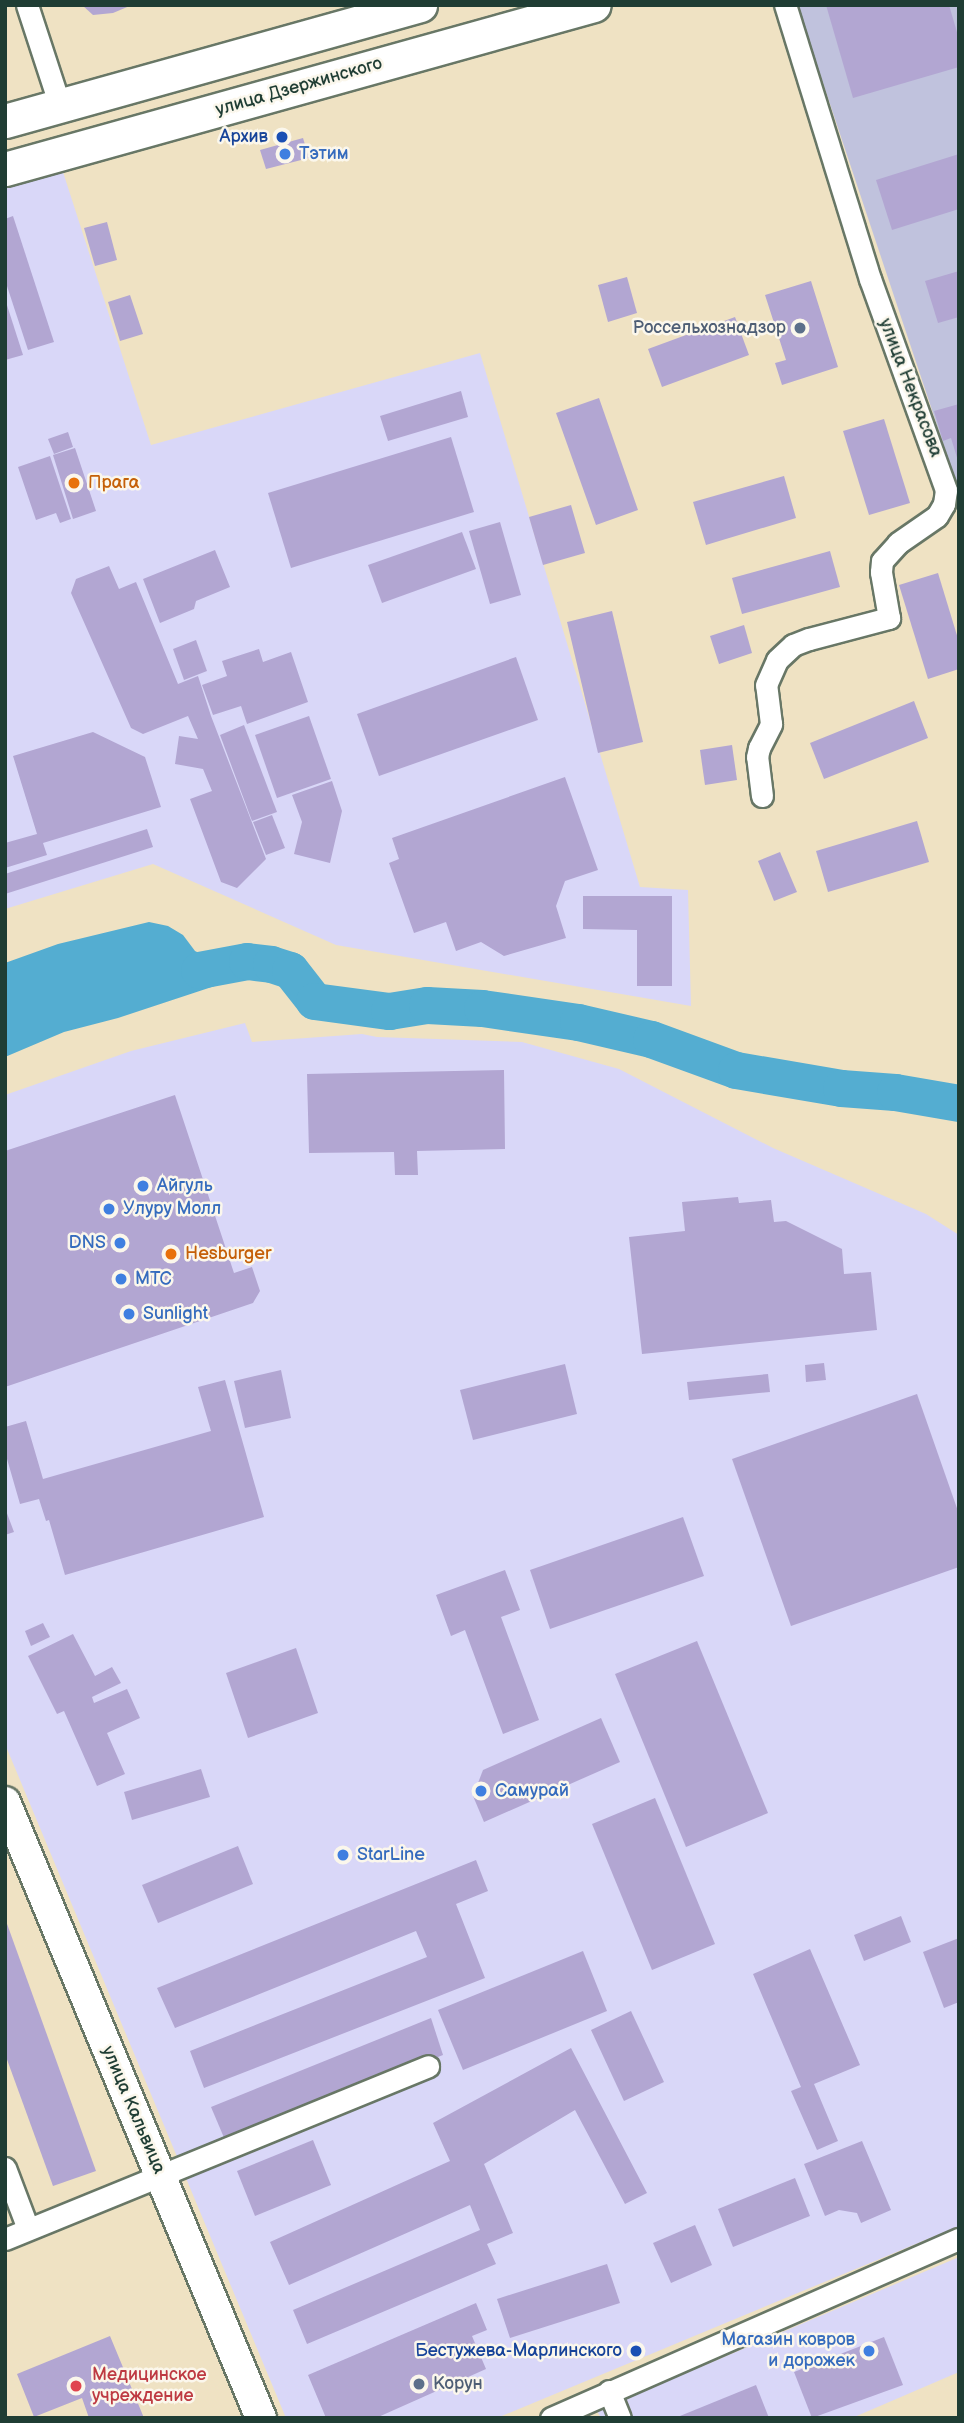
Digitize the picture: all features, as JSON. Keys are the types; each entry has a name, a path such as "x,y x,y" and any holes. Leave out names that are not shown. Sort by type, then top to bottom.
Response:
{"main road":[{"path":"5,121 420,5"},
{"name":"улица Дзержинского","path":"5,169 594,5"}],"street":[{"path":"27,5 60,106"},
{"name":"улица Некрасова","path":"762,796 757,757 771,724 766,685 777,660 783,652 801,642 889,618 881,572 882,561 898,542 937,516 944,504 946,490 870,279 785,5"},
{"name":"улица Кальвица","path":"5,1802 261,2418"},
{"path":"5,2239 428,2066"},
{"path":"5,2168 28,2229"},
{"path":"551,2418 959,2239"},
{"path":"609,2391 620,2418"}],"shaded area":[{"path":"797,5 959,5 959,491"},
{"path":"63,172 151,445 480,353 640,887 688,890 691,1006 336,945 153,864 5,909 5,188"},
{"path":"245,1023 252,1042 362,1034 377,1037 522,1042 619,1069 773,1148 926,1214 959,1235 959,2226 497,2418 286,2418 5,1744 5,1095 131,1051"},
{"path":"959,2257 959,2372 852,2418 601,2418 597,2411"}],"water":[{"path":"149,922 168,926 183,935 195,951 211,959 247,961 242,977 118,1018 64,1032 5,1057 5,963 58,944"}],"building":[{"path":"82,5 132,5 113,13 93,15"},
{"path":"826,5 949,5 959,39 959,67 853,98"},
{"name":"Тэтим","path":"303,138 309,158 266,169 260,150"},
{"path":"959,154 959,209 892,230 876,180"},
{"path":"13,216 54,342 28,350 5,280 5,219"},
{"path":"107,222 117,260 95,266 84,228"},
{"path":"959,271 959,317 938,323 925,281"},
{"path":"627,277 637,313 608,322 598,285"},
{"name":"Россельхознадзор","path":"811,281 838,367 782,385 775,363 786,360 765,295"},
{"path":"130,295 143,334 120,341 108,302"},
{"path":"5,299 23,355 5,360"},
{"path":"735,317 749,355 662,387 648,349"},
{"path":"461,391 468,417 388,441 380,416"},
{"path":"599,398 638,510 596,525 556,413"},
{"path":"959,404 958,461 951,438 943,441 934,411"},
{"path":"884,419 910,503 869,515 843,431"},
{"path":"68,432 73,447 54,454 48,439"},
{"path":"451,437 474,512 291,568 268,493"},
{"name":"Прага","path":"75,448 96,511 73,519 53,455"},
{"path":"50,456 71,519 60,523 56,513 36,520 18,467"},
{"path":"784,476 796,518 706,545 693,502"},
{"path":"571,505 585,553 543,565 529,517"},
{"path":"500,522 521,595 490,604 469,531"},
{"path":"462,532 476,569 382,603 368,565"},
{"path":"215,550 230,587 196,601 194,609 160,623 143,579"},
{"path":"830,551 840,587 742,614 732,578"},
{"path":"109,566 119,589 136,582 178,684 198,676 266,859 237,888 221,882 190,799 212,791 203,769 175,764 179,736 198,739 188,716 143,734 131,728 71,593 76,579"},
{"path":"938,573 959,642 959,669 928,679 899,585"},
{"path":"612,611 643,742 598,753 567,622"},
{"path":"744,625 752,653 719,664 710,636"},
{"path":"196,640 207,671 184,680 173,649"},
{"path":"259,649 263,662 291,652 308,702 247,724 241,706 213,715 202,685 227,676 222,661"},
{"path":"516,657 538,720 379,776 357,714"},
{"path":"914,701 928,738 824,779 810,743"},
{"path":"309,716 331,779 277,798 255,735"},
{"path":"244,725 277,812 252,821 220,735"},
{"path":"93,732 145,757 161,807 43,843 47,855 5,868 5,843 37,834 13,756"},
{"path":"732,745 737,780 705,785 700,750"},
{"path":"565,777 598,870 565,881 556,906 566,938 504,956 481,942 456,951 446,922 414,933 389,863 399,859 392,838"},
{"path":"332,781 342,811 330,863 294,854 302,822 292,795"},
{"path":"272,815 285,848 266,855 253,822"},
{"path":"917,821 929,862 828,892 816,851"},
{"path":"147,829 153,847 5,894 5,874"},
{"path":"780,852 797,892 774,901 758,861"},
{"path":"583,896 672,896 672,986 637,986 637,930 583,929"},
{"path":"504,1070 505,1149 417,1151 418,1175 395,1175 394,1152 309,1153 307,1074"},
{"name":"Улуру Молл","path":"175,1095 234,1273 252,1267 260,1291 253,1303 5,1387 5,1151"},
{"path":"738,1197 739,1203 771,1200 774,1222 786,1221 842,1249 844,1274 871,1272 877,1330 642,1354 629,1237 685,1231 682,1202"},
{"path":"824,1363 826,1380 806,1382 805,1365"},
{"path":"565,1364 577,1414 473,1440 460,1390"},
{"path":"281,1370 291,1418 245,1428 234,1381"},
{"path":"768,1374 770,1392 689,1400 687,1382"},
{"path":"225,1380 264,1517 65,1575 49,1520 46,1521 39,1499 20,1504 5,1452 5,1427 26,1421 43,1479 211,1431 198,1387"},
{"path":"917,1394 959,1514 959,1567 791,1626 732,1459"},
{"path":"5,1508 14,1532 5,1535"},
{"path":"683,1517 704,1576 550,1629 530,1570"},
{"path":"505,1570 520,1610 501,1617 539,1720 503,1734 465,1630 451,1636 436,1595"},
{"path":"43,1623 50,1637 31,1646 25,1631"},
{"path":"73,1634 95,1676 112,1667 121,1683 92,1697 94,1703 127,1689 140,1718 107,1733 125,1774 97,1786 64,1711 57,1714 28,1656"},
{"path":"697,1641 768,1813 686,1847 615,1674"},
{"path":"296,1648 318,1713 248,1738 226,1673"},
{"path":"601,1718 620,1762 484,1822 473,1796 483,1770"},
{"path":"201,1769 210,1797 132,1820 124,1792"},
{"path":"655,1798 715,1944 652,1970 592,1824"},
{"path":"238,1846 253,1884 158,1923 142,1885"},
{"path":"476,1860 488,1891 456,1904 485,1978 204,2088 190,2051 427,1957 416,1931 175,2028 157,1988"},
{"path":"901,1916 911,1942 864,1961 854,1935"},
{"path":"6,1921 96,2171 53,2186 5,2054"},
{"path":"959,1938 959,2002 944,2008 923,1952"},
{"path":"810,1949 860,2065 814,2084 838,2141 817,2150 791,2091 801,2087 753,1974"},
{"path":"583,1951 607,2011 463,2070 438,2010"},
{"path":"631,2011 664,2082 624,2101 591,2030"},
{"path":"431,2018 443,2055 225,2140 211,2107"},
{"path":"571,2048 647,2193 625,2204 575,2110 484,2164 513,2233 487,2244 496,2264 307,2344 293,2310 480,2230 470,2205 289,2285 270,2242 450,2161 433,2123"},
{"path":"313,2140 331,2185 255,2216 237,2171"},
{"path":"862,2141 891,2210 861,2223 857,2213 839,2210 825,2216 804,2164"},
{"path":"795,2178 810,2216 733,2247 718,2209"},
{"path":"695,2225 712,2265 671,2283 653,2243"},
{"path":"607,2264 620,2303 510,2338 497,2299"},
{"path":"476,2303 487,2330 472,2336 486,2369 376,2418 326,2418 308,2375"},
{"name":"Медицинское учреждение","path":"110,2336 144,2418 89,2418 82,2398 34,2417 17,2374"},
{"path":"884,2337 903,2385 812,2418 794,2372"},
{"path":"756,2385 769,2418 675,2418"}],"waterway":[{"path":"199,970 247,961 271,964 290,970 314,1001 389,1011 427,1005 482,1008 578,1022 651,1039 736,1070 841,1088 895,1092 959,1103"}],"place":[{"name":"Архив","path":"282,137"},
{"name":"Тэтим","path":"285,154"},
{"name":"Россельхознадзор","path":"800,328"},
{"name":"Прага","path":"74,483"},
{"name":"Айгуль","path":"143,1186"},
{"name":"Улуру Молл","path":"109,1209"},
{"name":"DNS","path":"120,1243"},
{"name":"Hesburger","path":"171,1254"},
{"name":"МТС","path":"121,1279"},
{"name":"Sunlight","path":"129,1314"},
{"name":"Самурай","path":"481,1791"},
{"name":"StarLine","path":"343,1855"},
{"name":"Бестужева-Марлинского","path":"636,2351"},
{"name":"Магазин ковров и дорожек","path":"869,2351"},
{"name":"Корун","path":"419,2384"},
{"name":"Медицинское учреждение","path":"76,2386"}]}
